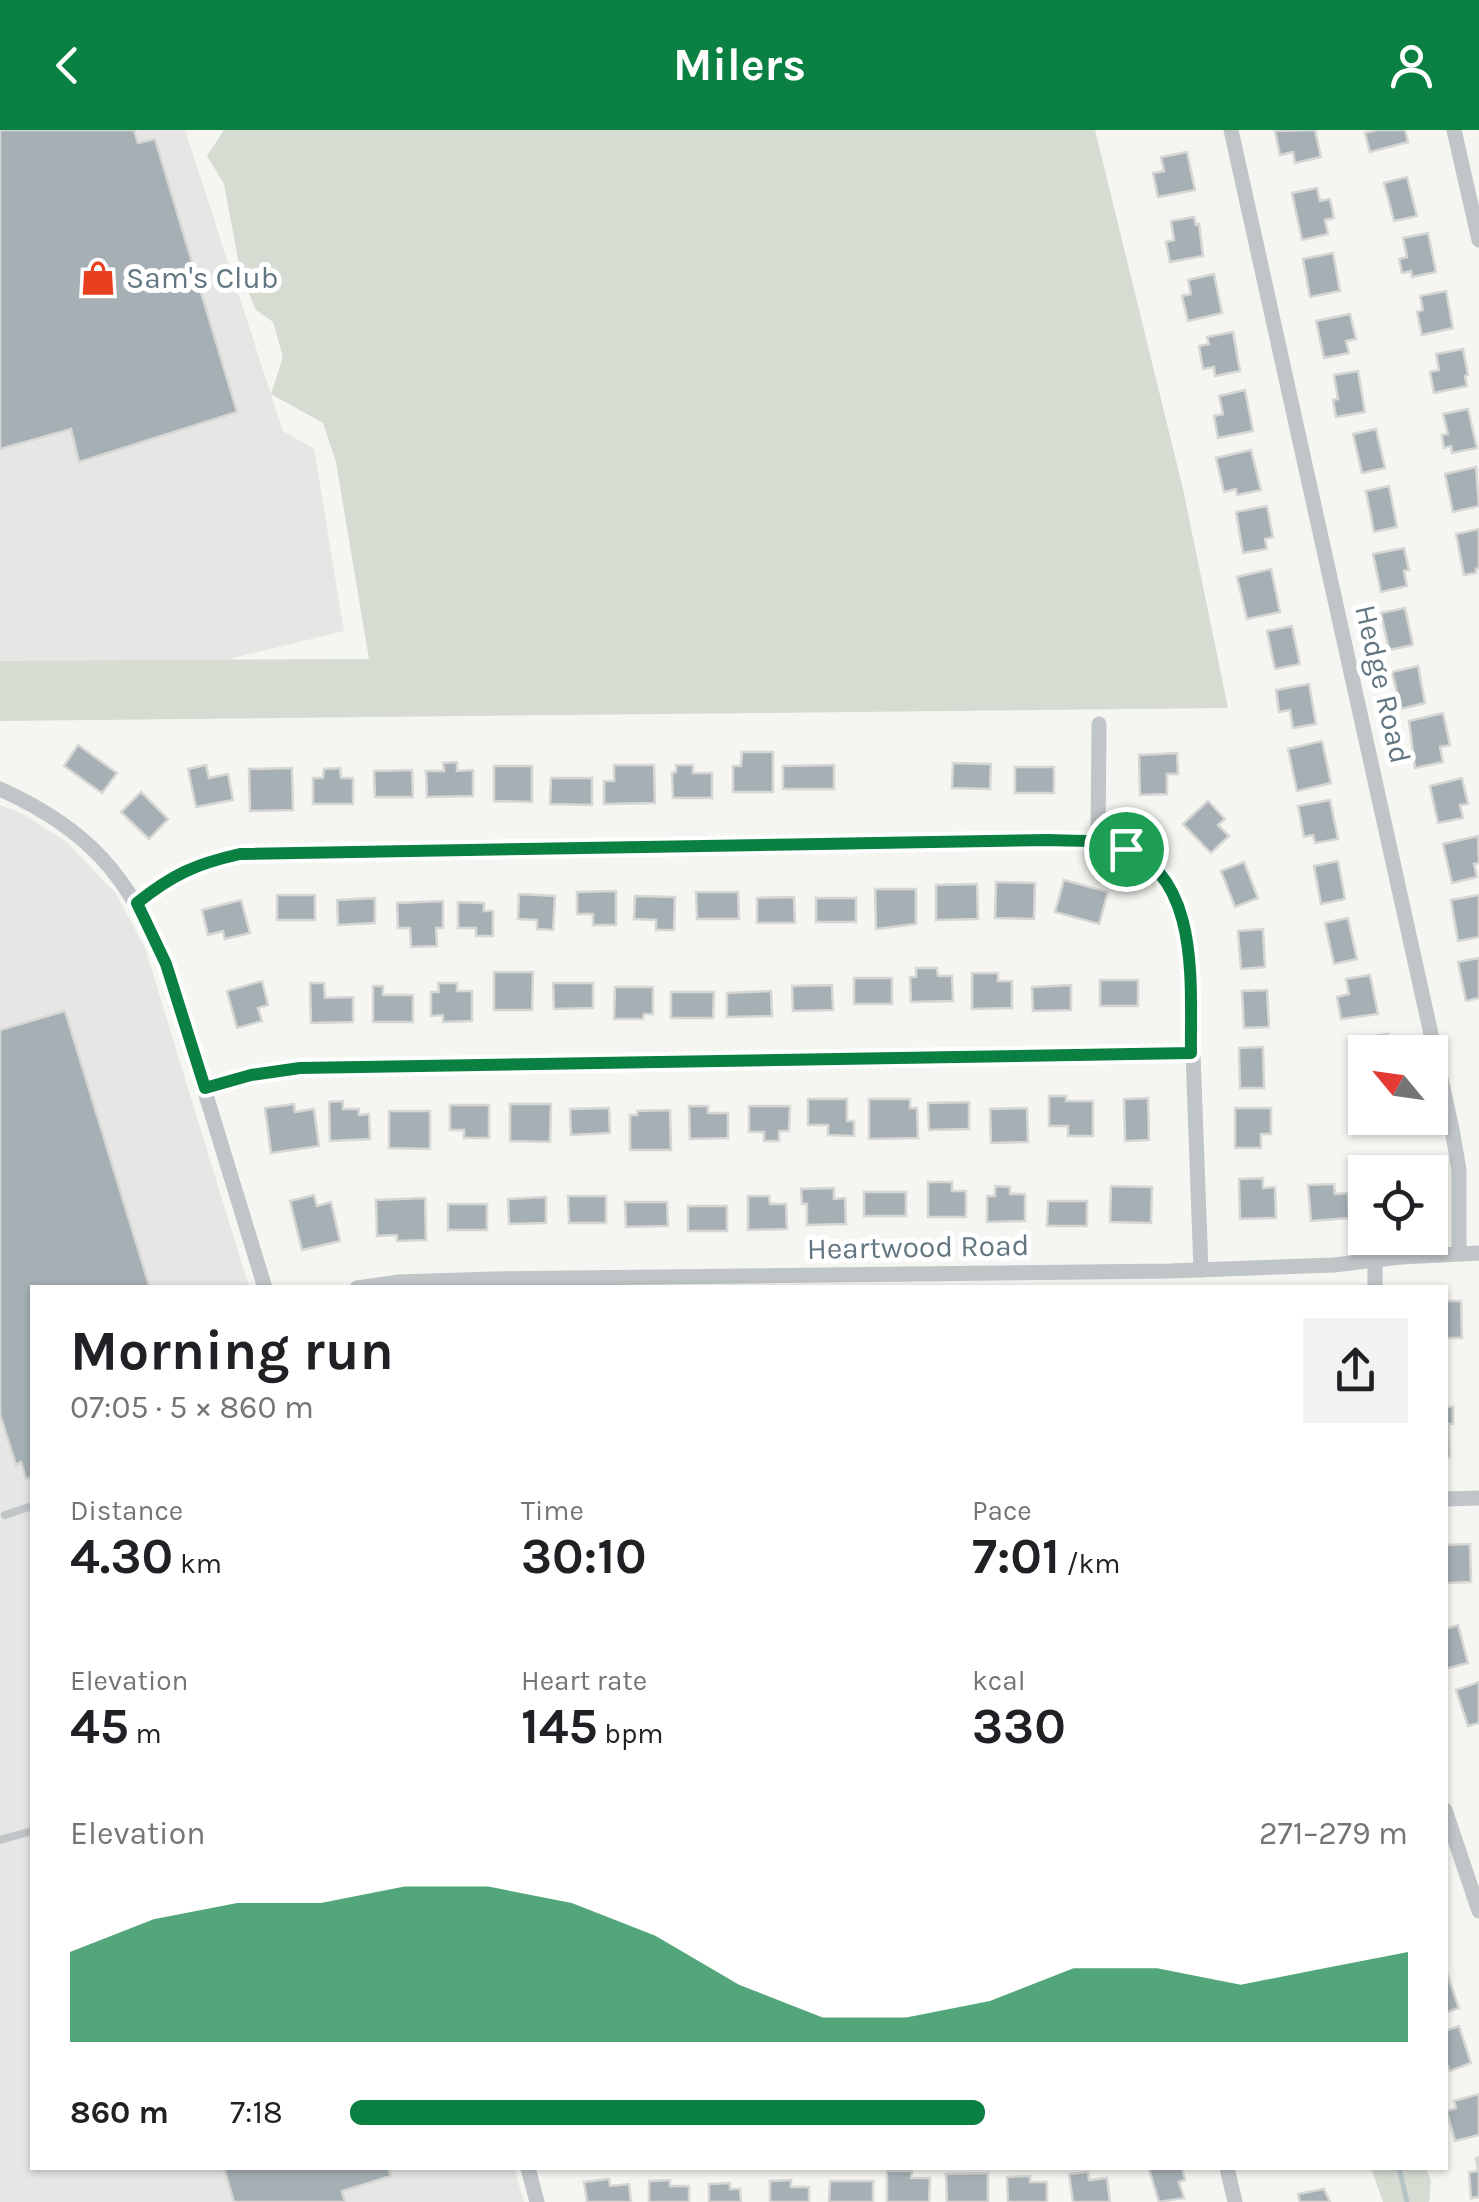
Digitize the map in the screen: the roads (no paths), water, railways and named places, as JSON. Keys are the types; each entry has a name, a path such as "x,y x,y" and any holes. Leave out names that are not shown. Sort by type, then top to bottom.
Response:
{"street":[{"name":"Hedge Road","path":"1231,130 1452,1128 1459,1170 1460,1252"},
{"path":"1454,130 1479,240"},
{"path":"1098,842 1099,724"},
{"path":"0,789 59,820 115,870 137,903 166,964 263,1285"},
{"path":"137,903 178,872 240,854 1115,844 1140,857 1176,898 1188,941 1200,1270"},
{"path":"205,1088 251,1075 300,1068 1191,1053"},
{"name":"Heartwood Road","path":"378,1285 492,1279 1063,1280 1479,1253"},
{"path":"1375,1260 1376,1285"},
{"path":"1448,1499 1479,1498"},
{"path":"1448,1819 1479,1912"},
{"path":"529,2170 537,2202"},
{"path":"1227,2170 1235,2202"}],"lane":[{"path":"5,1515 30,1507"},
{"path":"0,1840 30,1831"}],"waterway":[{"path":"1399,2170 1407,2202"}],"place":[{"name":"Sam's Club","path":"98,278"}]}
